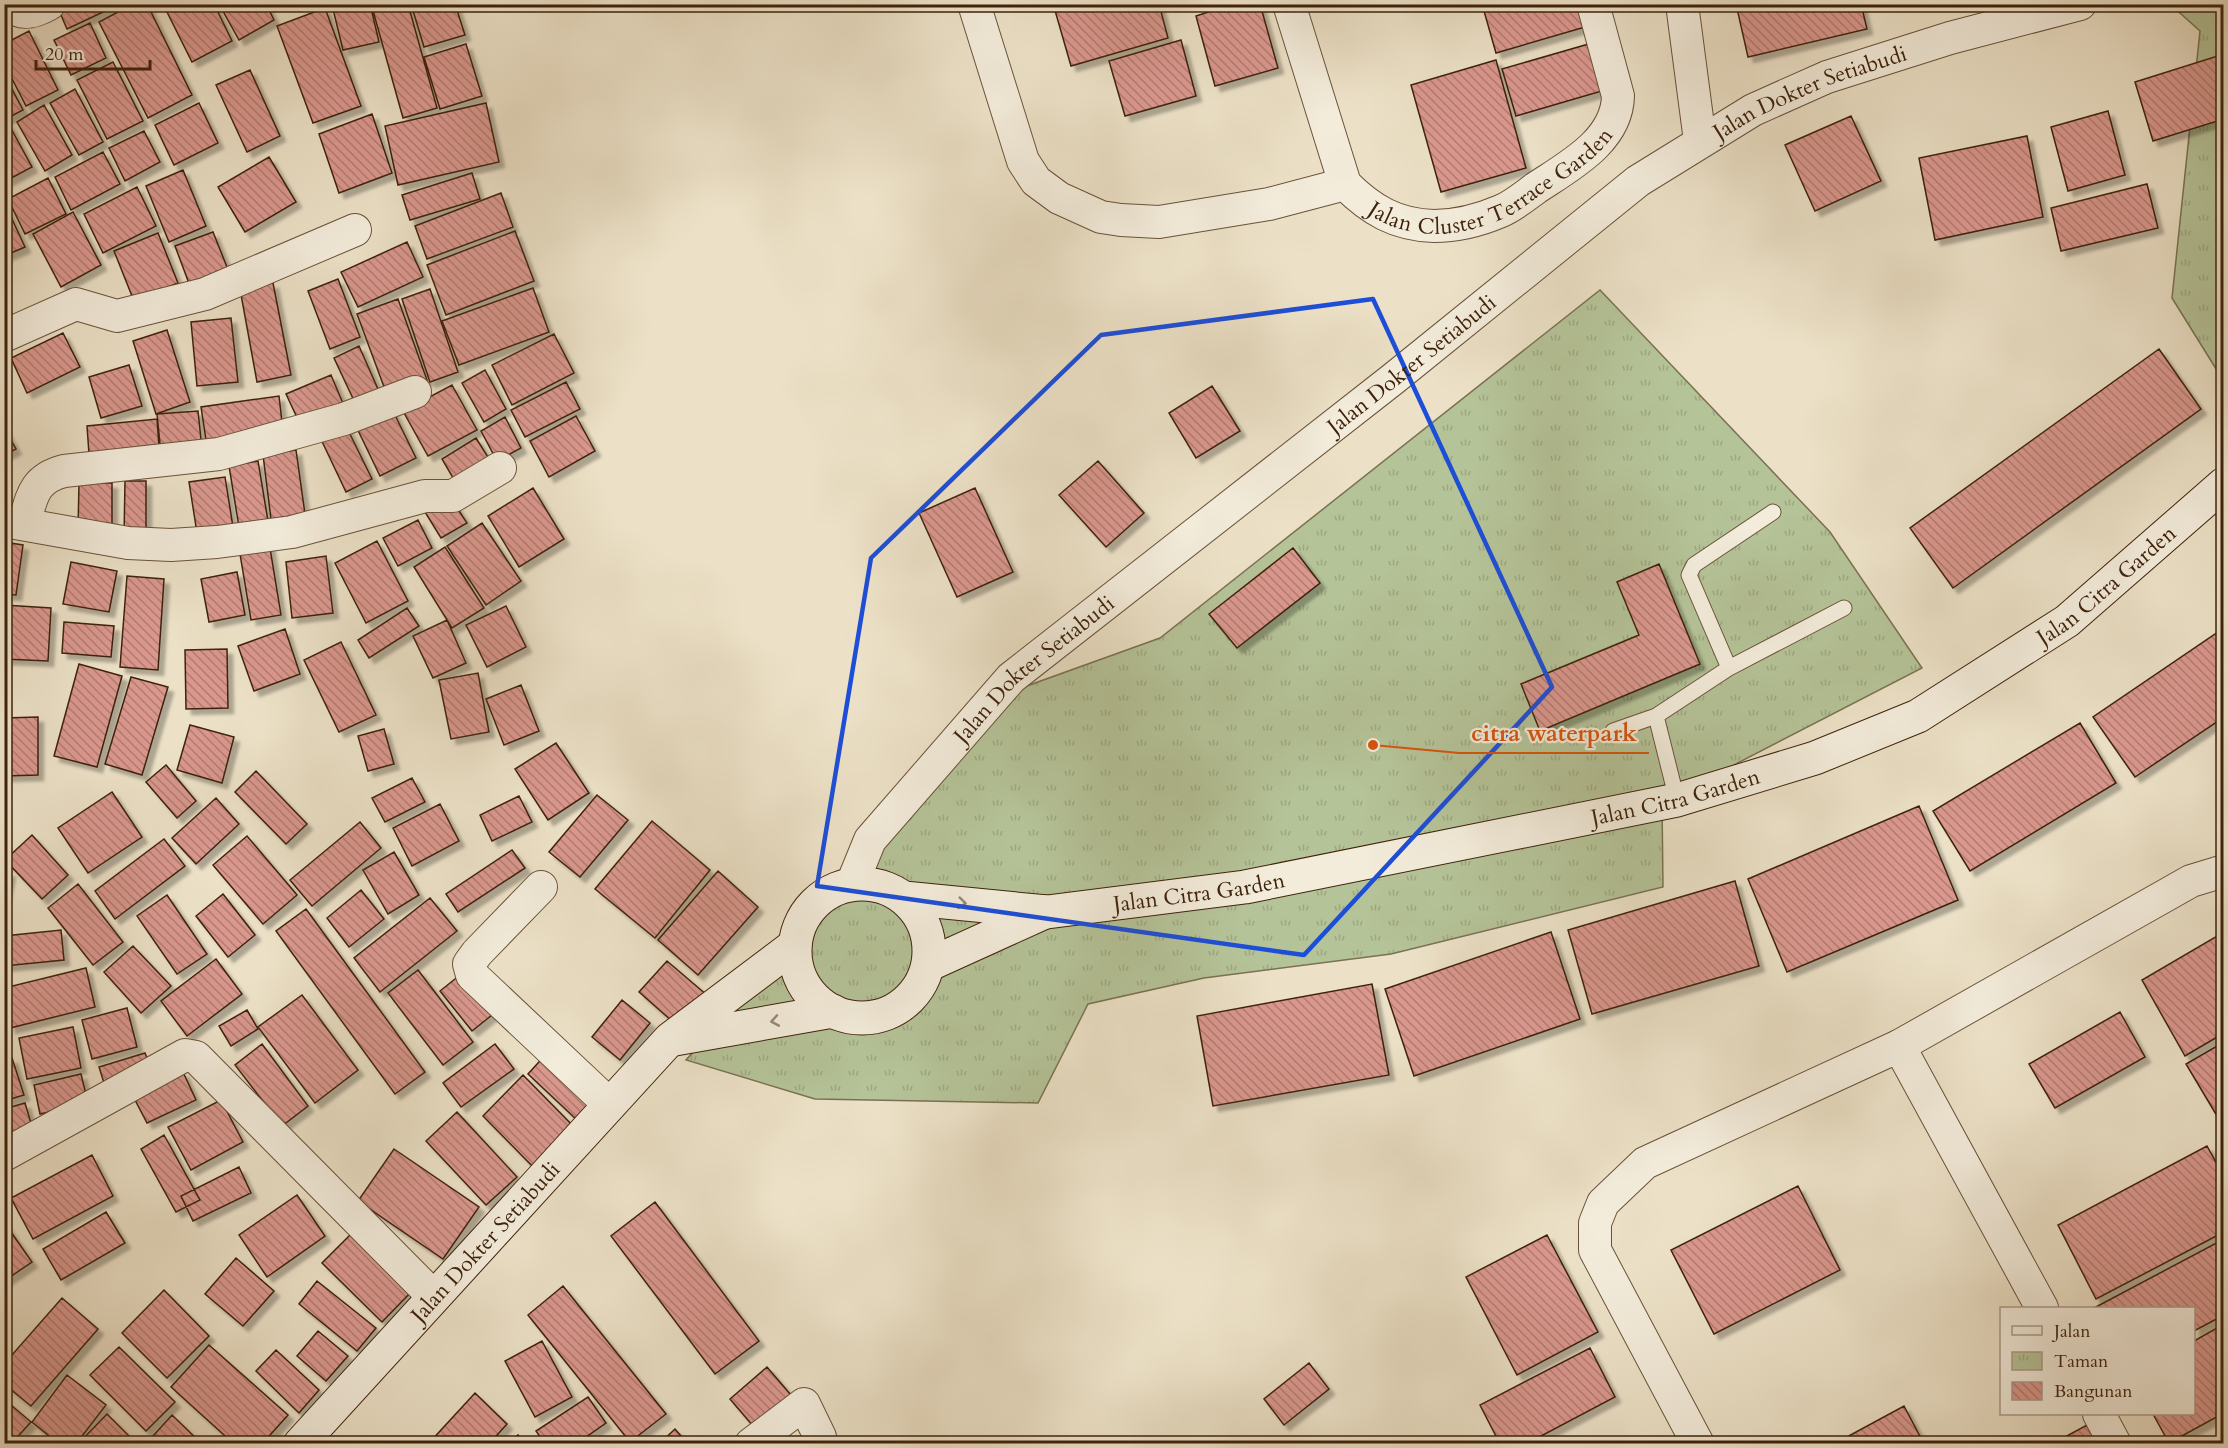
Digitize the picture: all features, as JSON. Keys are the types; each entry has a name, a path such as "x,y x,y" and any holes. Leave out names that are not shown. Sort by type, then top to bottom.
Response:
{"street":[{"path":"9,4 14,10 26,13 49,4"},
{"path":"974,4 1023,161 1036,181 1059,198 1101,217 1159,222 1269,204 1345,184 1289,4"},
{"name":"Jalan Cluster Terrace Garden","path":"1345,184 1366,205 1393,219 1432,226 1460,225 1502,211 1586,154 1598,142 1613,119 1618,96 1593,4"},
{"path":"1682,4 1700,141"},
{"name":"Jalan Dokter Setiabudi","path":"852,884 870,840 1011,678 1402,372 1638,181 1753,110 1827,77 1950,38 2080,4"},
{"path":"4,336 76,304 117,316 205,294 355,230"},
{"path":"415,393 344,419 219,454 64,471 44,479 14,522 128,543 171,545 217,542 292,532 425,496 453,496 500,468"},
{"name":"Jalan Citra Garden","path":"904,898 1047,912 1245,887 1677,800 1815,758 1918,716 2067,621 2223,484"},
{"path":"1698,1443 1595,1250 1595,1223 1603,1203 1645,1164 1899,1046 2190,881 2223,871"},
{"path":"852,884 871,884 888,889 904,898 916,911 924,927 928,944 928,965 921,983 908,999 891,1011 872,1017 852,1017 833,1011 816,1000 804,985 796,966 795,945 800,926 810,908 835,889 852,884"},
{"path":"541,887 477,953 470,964 472,975 610,1105"},
{"name":"Jalan Citra Garden","path":"928,965 1047,912"},
{"name":"Jalan Dokter Setiabudi","path":"300,1443 670,1040 795,945"},
{"path":"670,1040 833,1011"},
{"path":"1899,1046 2041,1307"},
{"path":"4,1155 185,1055 190,1055 196,1057 434,1298"},
{"path":"751,1443 804,1404 820,1437"},
{"path":"2100,1415 2115,1443"}],"lane":[{"path":"1729,668 1689,575 1690,570 1694,565 1773,512"},
{"path":"1613,731 1656,716 1729,668 1844,608"},
{"path":"1656,716 1677,800"}],"highlighted area":[{"path":"1373,299 1552,687 1304,955 817,886 871,558 1101,335"}],"green space":[{"path":"2171,5 2223,5 2223,380 2172,298 2200,31"},
{"path":"1600,290 1830,532 1922,668 1662,802 1663,887 1391,954 1204,978 1088,1004 1038,1103 815,1099 686,1060 1024,687 1160,638"}],"building":[{"path":"66,4 120,4 67,29 58,8"},
{"path":"133,4 147,4 192,95 148,118 99,22"},
{"path":"163,4 214,4 232,41 192,62"},
{"path":"219,4 266,4 274,20 239,40"},
{"path":"370,4 379,42 343,50 332,5"},
{"path":"381,4 408,4 437,108 403,118 372,7"},
{"path":"411,4 455,4 465,35 424,47"},
{"path":"1063,4 1159,4 1168,38 1071,66 1054,7"},
{"path":"1233,4 1260,4 1278,68 1215,86 1196,16"},
{"path":"1482,4 1587,4 1592,25 1496,53"},
{"path":"1736,4 1861,4 1867,29 1748,57"},
{"path":"325,8 361,106 313,123 277,26"},
{"path":"90,23 106,58 71,75 54,40"},
{"path":"29,31 58,90 26,106 4,63 4,44"},
{"path":"1181,40 1196,96 1125,116 1109,61"},
{"path":"1599,41 1612,88 1516,116 1502,69"},
{"path":"466,44 482,96 440,109 424,57"},
{"path":"2224,54 2224,119 2153,141 2135,82"},
{"path":"1496,60 1526,168 1441,192 1411,85"},
{"path":"113,62 143,121 107,139 77,80"},
{"path":"250,70 280,136 247,152 216,85"},
{"path":"4,74 23,110 4,120"},
{"path":"75,89 103,142 79,155 50,103"},
{"path":"199,103 218,143 174,165 155,125"},
{"path":"486,103 499,162 398,185 385,126"},
{"path":"44,105 72,155 45,171 17,122"},
{"path":"2108,111 2125,175 2068,191 2051,127"},
{"path":"372,114 392,173 339,193 319,134"},
{"path":"1851,116 1881,181 1815,211 1785,145"},
{"path":"8,123 32,167 4,182 4,125"},
{"path":"144,131 160,162 125,181 109,148"},
{"path":"2027,136 2043,217 1935,240 1919,158"},
{"path":"103,152 120,184 71,210 55,177"},
{"path":"269,157 296,202 245,232 218,187"},
{"path":"183,170 206,226 169,242 146,186"},
{"path":"472,173 480,199 410,220 402,195"},
{"path":"48,178 66,214 25,234 8,199"},
{"path":"2147,184 2158,228 2061,251 2051,208"},
{"path":"137,187 156,226 103,253 84,214"},
{"path":"501,193 513,227 427,259 415,226"},
{"path":"4,202 25,247 4,256"},
{"path":"73,212 101,265 61,287 33,234"},
{"path":"515,231 534,281 446,315 427,265"},
{"path":"213,232 229,272 190,286 175,246"},
{"path":"158,233 178,283 134,301 114,251"},
{"path":"407,242 423,277 358,307 341,272"},
{"path":"338,279 360,337 330,349 308,291"},
{"path":"273,283 291,375 257,382 240,289"},
{"path":"533,288 549,332 459,365 442,321"},
{"path":"430,289 458,372 430,382 402,299"},
{"path":"398,299 427,380 387,395 357,314"},
{"path":"231,318 238,382 197,386 191,322"},
{"path":"167,330 190,402 156,414 133,341"},
{"path":"63,333 80,367 27,393 11,358"},
{"path":"554,334 574,373 512,405 492,365"},
{"path":"359,346 381,396 357,407 334,358"},
{"path":"2159,349 2201,409 1953,588 1910,528"},
{"path":"129,365 142,406 101,418 89,377"},
{"path":"485,370 506,409 484,422 462,383"},
{"path":"331,375 347,413 301,426 286,394"},
{"path":"566,382 580,409 525,437 511,410"},
{"path":"452,385 477,430 428,456 403,411"},
{"path":"1212,386 1240,431 1196,458 1169,413"},
{"path":"279,396 283,431 206,440 201,407"},
{"path":"391,407 416,458 380,476 355,424"},
{"path":"198,411 202,449 161,454 157,414"},
{"path":"576,416 595,451 549,477 530,441"},
{"path":"505,417 521,448 497,461 481,431"},
{"path":"157,419 159,447 89,454 87,426"},
{"path":"344,422 372,479 346,492 319,435"},
{"path":"4,428 16,449 4,455"},
{"path":"476,438 491,462 456,483 442,459"},
{"path":"296,450 305,514 271,519 263,455"},
{"path":"258,461 269,527 240,533 229,466"},
{"path":"1098,461 1144,513 1106,547 1059,495"},
{"path":"225,477 233,527 197,533 189,482"},
{"path":"125,481 146,481 146,537 124,537"},
{"path":"79,483 112,483 112,530 78,529"},
{"path":"533,488 564,539 519,567 488,516"},
{"path":"975,488 1013,572 957,597 919,513"},
{"path":"450,497 467,523 441,538 425,512"},
{"path":"418,520 432,548 398,566 383,538"},
{"path":"482,523 521,581 486,605 447,546"},
{"path":"268,536 281,615 251,620 238,542"},
{"path":"377,541 408,601 366,623 335,563"},
{"path":"4,542 23,545 16,595 4,594"},
{"path":"445,547 484,608 452,628 414,567"},
{"path":"1293,548 1320,583 1237,648 1209,614"},
{"path":"326,556 333,613 292,618 286,562"},
{"path":"71,562 117,571 109,612 63,604"},
{"path":"1659,564 1700,664 1540,731 1521,684 1639,635 1617,582"},
{"path":"237,572 245,615 209,622 201,579"},
{"path":"127,576 164,579 158,670 120,667"},
{"path":"4,605 51,608 48,661 4,659"},
{"path":"506,606 526,647 487,667 466,625"},
{"path":"407,608 419,626 369,658 358,640"},
{"path":"447,620 466,663 433,678 413,636"},
{"path":"64,622 114,626 111,657 62,653"},
{"path":"2224,628 2224,717 2135,777 2093,717"},
{"path":"285,629 300,674 254,691 238,646"},
{"path":"341,642 376,715 339,732 304,660"},
{"path":"227,649 228,708 186,709 185,650"},
{"path":"79,664 122,676 97,767 54,756"},
{"path":"478,673 489,732 451,739 439,680"},
{"path":"131,677 168,687 142,775 105,764"},
{"path":"521,685 539,731 504,745 486,699"},
{"path":"38,717 38,775 4,776 4,718"},
{"path":"2080,723 2116,783 1970,871 1933,811"},
{"path":"190,725 234,737 222,783 177,770"},
{"path":"384,729 394,764 368,771 358,736"},
{"path":"556,743 589,793 548,820 515,769"},
{"path":"166,765 196,801 177,818 146,782"},
{"path":"256,771 307,824 286,844 235,792"},
{"path":"412,778 425,802 385,822 372,798"},
{"path":"112,792 142,837 88,873 58,828"},
{"path":"597,795 628,820 580,877 549,852"},
{"path":"519,796 532,822 492,841 480,815"},
{"path":"216,798 239,824 196,864 172,838"},
{"path":"440,804 459,841 412,866 393,828"},
{"path":"1919,806 1958,900 1787,972 1748,879"},
{"path":"652,821 710,870 655,938 595,889"},
{"path":"360,822 381,848 312,906 290,880"},
{"path":"32,835 68,875 42,899 5,860"},
{"path":"247,836 297,895 263,924 213,865"},
{"path":"164,839 185,866 115,919 95,891"},
{"path":"512,850 525,868 458,912 446,894"},
{"path":"394,852 419,895 388,914 363,870"},
{"path":"4,871 10,872 4,900"},
{"path":"718,871 758,907 698,975 658,940"},
{"path":"1735,881 1759,966 1592,1014 1568,930"},
{"path":"78,884 123,942 93,965 48,908"},
{"path":"361,890 384,919 349,947 327,918"},
{"path":"223,894 255,935 228,957 196,916"},
{"path":"167,895 207,954 177,974 137,916"},
{"path":"430,898 457,931 380,992 354,958"},
{"path":"306,909 425,1072 395,1094 276,931"},
{"path":"61,930 64,960 4,966 4,936"},
{"path":"1551,932 1580,1019 1414,1076 1385,989"},
{"path":"2224,932 2224,1033 2185,1056 2142,980"},
{"path":"133,946 171,986 141,1013 104,972"},
{"path":"216,959 242,994 187,1036 161,1001"},
{"path":"667,961 708,996 680,1028 639,992"},
{"path":"86,968 95,1007 10,1028 4,1004 4,988"},
{"path":"418,970 473,1042 443,1065 388,993"},
{"path":"465,971 497,1011 472,1031 440,991"},
{"path":"1372,984 1389,1075 1213,1106 1197,1016"},
{"path":"302,995 358,1070 315,1103 258,1027"},
{"path":"622,1000 650,1023 620,1060 592,1037"},
{"path":"127,1008 137,1047 92,1059 82,1020"},
{"path":"247,1010 258,1029 231,1046 219,1026"},
{"path":"2120,1012 2145,1057 2055,1108 2029,1064"},
{"path":"73,1027 81,1068 27,1079 19,1038"},
{"path":"2224,1042 2224,1125 2223,1126 2186,1064"},
{"path":"262,1044 308,1106 282,1126 235,1065"},
{"path":"495,1044 514,1069 461,1107 443,1083"},
{"path":"548,1052 598,1098 577,1120 528,1074"},
{"path":"145,1053 151,1068 104,1083 99,1067"},
{"path":"12,1058 24,1095 4,1101 4,1060"},
{"path":"183,1072 196,1100 147,1123 133,1096"},
{"path":"81,1074 88,1103 40,1114 34,1085"},
{"path":"523,1075 577,1130 536,1170 483,1116"},
{"path":"221,1100 243,1142 191,1170 168,1127"},
{"path":"25,1103 33,1130 4,1139 4,1109"},
{"path":"457,1112 517,1177 486,1205 426,1141"},
{"path":"164,1135 200,1200 176,1212 141,1149"},
{"path":"2207,1146 2224,1177 2224,1232 2096,1299 2058,1225"},
{"path":"394,1149 479,1207 443,1259 358,1201"},
{"path":"92,1155 113,1196 33,1239 11,1198"},
{"path":"239,1167 251,1193 193,1221 181,1196"},
{"path":"1798,1186 1840,1270 1714,1334 1671,1250"},
{"path":"297,1195 325,1236 267,1277 239,1235"},
{"path":"655,1202 759,1341 715,1374 611,1236"},
{"path":"106,1212 125,1243 61,1280 43,1249"},
{"path":"4,1222 32,1262 4,1281"},
{"path":"355,1230 414,1289 382,1322 322,1263"},
{"path":"1547,1235 1598,1332 1517,1375 1466,1277"},
{"path":"2224,1239 2224,1315 2195,1330 2195,1307 2096,1307"},
{"path":"236,1258 274,1291 243,1326 205,1294"},
{"path":"317,1281 376,1328 357,1351 299,1304"},
{"path":"563,1286 666,1414 630,1442 528,1315"},
{"path":"164,1290 209,1336 167,1378 122,1333"},
{"path":"62,1298 98,1329 31,1406 4,1384 4,1364"},
{"path":"2224,1324 2224,1413 2169,1443 2154,1415 2195,1415 2195,1340"},
{"path":"318,1331 348,1356 326,1381 297,1356"},
{"path":"542,1341 572,1397 535,1417 505,1361"},
{"path":"209,1345 288,1415 262,1444 234,1444 171,1387"},
{"path":"119,1347 175,1402 146,1431 90,1375"},
{"path":"1590,1348 1615,1397 1526,1444 1500,1444 1480,1405"},
{"path":"276,1350 319,1390 299,1413 256,1371"},
{"path":"1309,1363 1329,1389 1284,1425 1264,1399"},
{"path":"767,1367 796,1401 759,1433 730,1399"},
{"path":"67,1375 106,1405 76,1444 59,1444 32,1422"},
{"path":"475,1393 507,1424 489,1444 431,1444 430,1442"},
{"path":"588,1397 606,1423 576,1444 545,1444 536,1431"},
{"path":"4,1399 31,1422 11,1444 4,1444"},
{"path":"1904,1406 1924,1444 1834,1444"},
{"path":"107,1414 131,1438 126,1444 78,1444"},
{"path":"172,1415 202,1444 161,1444 153,1436"},
{"path":"2087,1425 2097,1444 2052,1444"},
{"path":"675,1429 688,1444 659,1444"},
{"path":"518,1435 524,1444 508,1444"}],"place":[{"name":"citra waterpark","path":"1373,745"}]}
